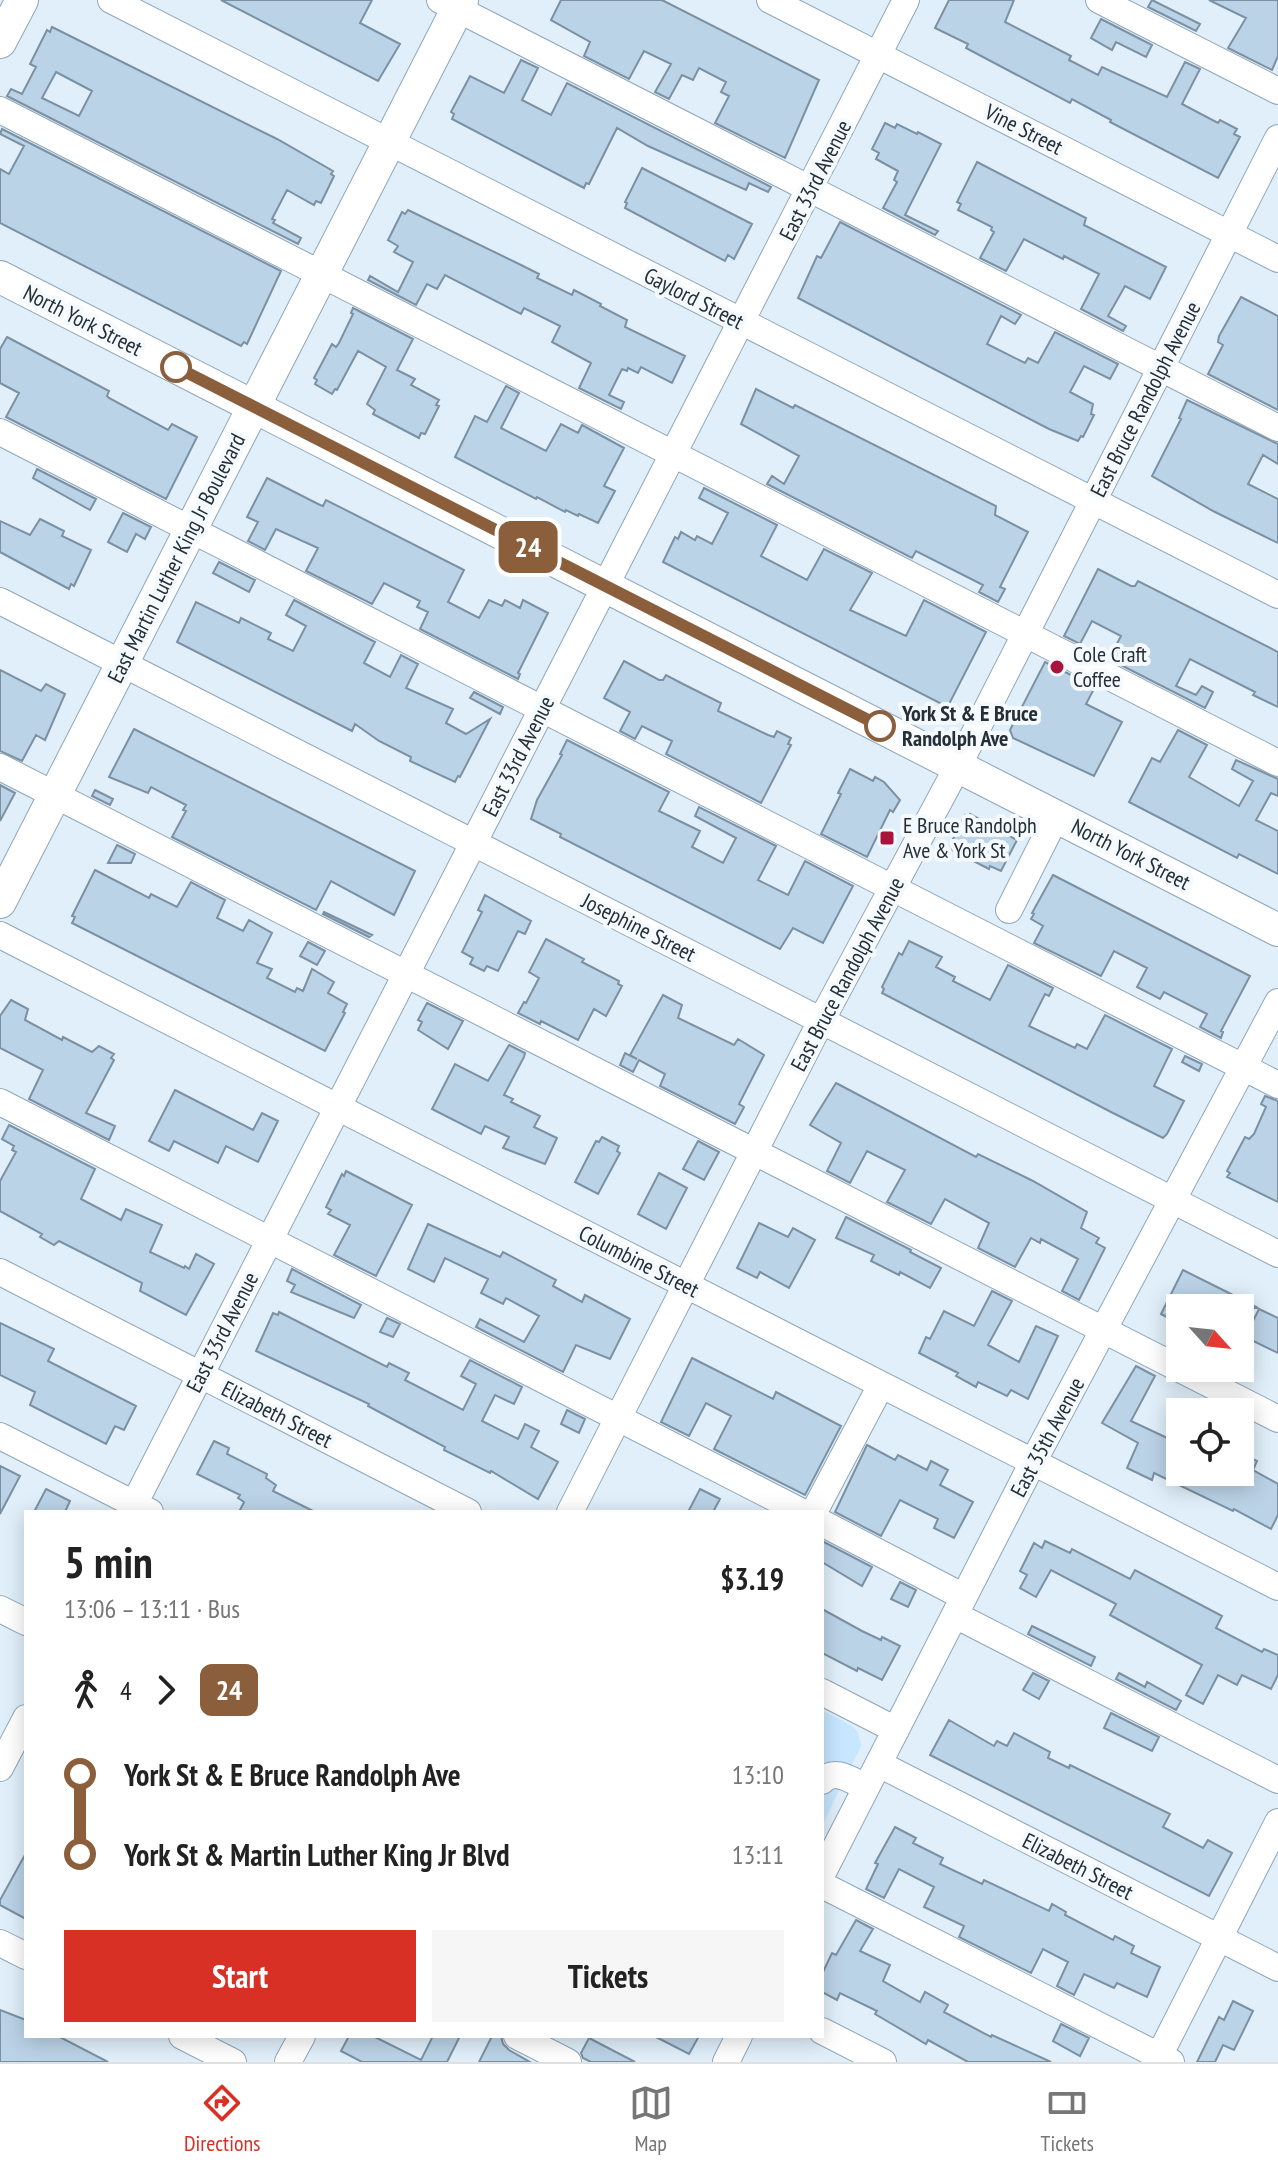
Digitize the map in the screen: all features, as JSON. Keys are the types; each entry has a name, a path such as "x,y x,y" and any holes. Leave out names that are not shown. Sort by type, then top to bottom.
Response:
{"main road":[{"path":"0,42 22,0"},
{"name":"East Martin Luther King Jr Boulevard","path":"0,902 389,142 453,3"},
{"name":"North York Street","path":"0,277 1278,930"}],"street":[{"name":"Gaylord Street","path":"111,0 1278,595"},
{"name":"Vine Street","path":"770,0 1278,259"},
{"name":"East 33rd Avenue","path":"138,1509 200,1375 906,0"},
{"path":"1099,0 1278,91"},
{"path":"453,3 1278,428"},
{"path":"0,110 1278,763"},
{"name":"East Bruce Randolph Avenue","path":"571,1510 821,1021 958,766 1278,138"},
{"path":"0,432 1278,1085"},
{"name":"Josephine Street","path":"0,601 1278,1254"},
{"path":"0,767 1278,1419"},
{"path":"1009,910 1056,817"},
{"name":"Columbine Street","path":"0,935 1278,1587"},
{"name":"East 35th Avenue","path":"824,1870 1033,1462 1278,1002"},
{"path":"0,1102 798,1510"},
{"name":"Elizabeth Street","path":"0,1272 464,1510"},
{"path":"815,1510 881,1385"},
{"path":"0,1436 138,1509"},
{"path":"824,1524 959,1606 1278,1780"},
{"path":"0,1609 24,1621"},
{"path":"824,1693 896,1730"},
{"path":"0,1768 24,1722"},
{"name":"Elizabeth Street","path":"879,1764 1278,1968"},
{"path":"826,1773 866,1787"},
{"path":"824,1886 1162,2060 1278,1822"},
{"path":"0,1943 24,1955"},
{"path":"824,2032 883,2062"},
{"path":"186,2038 233,2062"},
{"path":"288,2062 301,2038"},
{"path":"521,2038 568,2062"},
{"path":"726,2062 738,2038"}],"shaded area":[{"path":"824,1711 852,1726 858,1732 861,1746 824,1822"}],"building":[{"path":"221,0 372,0 360,23 400,44 378,81"},
{"path":"561,0 662,0 819,80 785,158 715,123 729,96 721,92 726,82 699,68 693,80 682,75 669,99 655,92 671,64 644,51 629,79 584,56 590,42 551,20"},
{"path":"949,0 1014,0 1005,22 1071,56 1069,60 1098,75 1102,67 1167,97 1185,62 1200,69 1182,104 1218,123 1220,120 1237,129 1234,134 1240,137 1218,178 1072,99 1070,103 966,48 968,44 935,28"},
{"path":"1152,0 1200,24 1196,31 1148,7"},
{"path":"1209,0 1278,0 1278,56 1272,70 1228,48 1246,18"},
{"path":"1101,19 1152,45 1146,57 1116,42 1112,50 1091,38"},
{"path":"52,27 277,139 333,171 331,174 334,176 321,203 316,201 314,205 287,190 272,219 275,220 273,223 301,238 298,244 7,96 11,89 22,94 36,67 30,64 47,30 50,32","holes":["56,72 92,91 79,116 42,98"]},
{"path":"521,60 538,68 522,100 551,115 567,83 771,187 768,192 749,183 746,190 648,146 617,128 589,184 586,183 584,188 452,119 454,114 451,112 470,76 504,93"},
{"path":"885,123 895,128 897,124 941,144 905,215 938,231 935,235 883,208 897,182 894,180 898,171 876,159 879,153 872,149"},
{"path":"2,129 281,271 247,344 244,342 241,346 0,223 0,169 9,174 24,146 0,134"},
{"path":"977,162 1086,218 1084,225 1166,267 1150,299 1125,286 1108,316 1126,326 1123,331 1081,309 1099,274 1064,256 1063,259 1024,239 1006,271 980,258 994,232 992,227 958,210 961,204 957,202"},
{"path":"642,168 752,224 734,259 728,255 725,261 625,208"},
{"path":"408,210 539,274 537,278 572,295 574,290 601,304 627,320 625,327 685,356 672,383 641,367 638,373 628,368 627,371 622,369 609,395 624,402 621,409 579,388 591,363 552,342 560,326 524,308 521,314 445,275 437,289 427,284 416,305 368,280 370,276 398,292 413,262 394,252 398,246 388,240 402,212 405,214"},
{"path":"840,222 1021,315 1015,324 1001,316 987,344 1025,363 1028,358 1038,363 1055,332 1118,364 1110,379 1084,366 1070,392 1093,404 1091,414 1094,415 1083,437 1078,441 1049,429 798,298 817,256 821,258"},
{"path":"1241,297 1278,316 1278,410 1208,374 1223,345 1218,342 1219,336"},
{"path":"353,308 413,339 397,370 415,379 411,385 439,400 425,434 421,433 419,438 373,414 375,410 367,404 386,367 358,351 332,394 315,384 317,380 314,378 332,344 336,347 339,343"},
{"path":"7,337 109,391 109,398 168,430 172,424 197,437 166,499 6,417 19,393 0,383 0,349"},
{"path":"506,386 519,393 501,428 546,451 561,424 578,433 582,425 624,448 604,486 615,491 598,523 536,499 455,457 475,416 487,422"},
{"path":"756,389 793,408 795,405 996,506 995,515 1028,532 1000,587 1005,589 998,602 979,592 983,585 916,551 912,558 767,484 772,476 784,484 799,456 741,424"},
{"path":"1187,400 1278,444 1278,464 1263,455 1248,484 1278,499 1278,543 1152,476 1181,419"},
{"path":"37,469 96,499 90,510 33,478"},
{"path":"267,478 320,505 323,506 326,500 464,570 448,602 479,618 489,600 502,606 505,600 520,608 523,600 548,613 518,673 518,679 420,629 428,612 417,607 420,601 384,583 372,604 306,571 318,548 276,529 265,550 248,541 258,522 247,517"},
{"path":"704,488 777,525 761,556 807,580 824,549 872,573 850,610 906,636 924,600 986,632 946,710 940,703 663,562 675,537 678,539 681,532 695,540 697,536 712,544 728,513 699,498"},
{"path":"123,513 151,527 145,539 136,534 127,552 108,542"},
{"path":"40,519 64,531 62,536 91,550 74,586 71,584 69,589 0,552 0,521 30,535"},
{"path":"219,562 255,580 249,592 213,573"},
{"path":"1098,569 1131,586 1138,581 1278,652 1278,707 1190,659 1176,686 1196,695 1202,686 1213,692 1205,708 1109,659 1121,636 1092,621 1080,644 1064,636"},
{"path":"294,600 375,642 364,663 390,677 401,655 418,664 406,688 453,709 446,723 466,734 490,719 455,782 410,761 411,757 379,741 355,724 352,731 177,642 196,602 239,623 241,618 271,633 268,639 293,651 306,626 286,615"},
{"path":"624,661 659,680 666,675 721,703 718,711 768,735 774,737 777,731 791,738 788,744 791,745 761,803 666,754 672,741 642,726 635,739 620,731 630,712 604,698"},
{"path":"1045,662 1095,687 1086,704 1122,722 1094,776 1013,738 1010,730"},
{"path":"0,670 41,691 46,684 65,694 45,740 36,735 22,761 0,751"},
{"path":"474,692 503,707 500,714 470,698"},
{"path":"134,729 415,871 394,915 331,881 316,910 172,837 186,811 183,810 186,805 151,787 148,793 109,777"},
{"path":"1178,730 1207,745 1189,777 1239,806 1253,781 1232,769 1236,760 1278,779 1278,796 1271,793 1256,820 1278,831 1278,874 1239,854 1237,858 1129,802 1152,758 1160,762"},
{"path":"567,740 669,792 659,811 700,831 692,847 723,863 736,838 695,816 699,807 776,846 758,880 788,895 805,861 853,886 823,943 793,928 780,949 560,837 561,834 531,819 537,800"},
{"path":"850,769 873,781 875,777 884,782 900,800 893,812 890,810 867,857 821,834"},
{"path":"0,785 15,793 0,821"},
{"path":"95,790 113,799 110,805 92,796"},
{"path":"970,814 1017,840 1001,871 990,866 989,869 952,850 953,839 965,815 968,817"},
{"path":"117,845 135,854 131,863 108,863"},
{"path":"95,870 149,898 151,894 177,907 191,882 225,900 217,918 243,931 249,920 272,933 257,963 272,969 267,978 295,992 297,988 303,991 312,969 334,982 328,993 347,1004 325,1051 72,923 75,917 72,916"},
{"path":"1053,875 1250,976 1221,1031 1221,1038 1200,1027 1207,1014 1164,992 1160,999 1137,987 1147,968 1114,951 1101,976 1034,943 1043,926 1031,919 1032,913"},
{"path":"485,895 531,921 525,934 518,931 498,971 487,966 484,971 470,964 473,958 462,952 482,912 478,910"},
{"path":"324,912 372,935 369,937"},
{"path":"546,939 584,959 582,962 619,981 618,984 622,986 606,1016 594,1009 578,1040 518,1013 539,978 529,972"},
{"path":"909,941 942,957 936,967 955,977 953,981 990,1000 1008,965 1053,988 1049,996 1045,994 1029,1026 1075,1048 1077,1044 1087,1049 1105,1015 1172,1049 1154,1086 1184,1101 1167,1134 1163,1138 882,993 899,953 902,955"},
{"path":"308,942 325,951 317,965 300,956"},
{"path":"663,995 682,1005 678,1018 734,1045 738,1039 764,1055 739,1104 744,1107 735,1124 660,1086 665,1074 639,1060 633,1072 620,1065 625,1053 637,1059 630,1055"},
{"path":"11,1000 28,1009 25,1020 62,1040 63,1037 92,1052 99,1046 114,1054 111,1058 114,1060 86,1113 115,1126 109,1140 29,1099 43,1070 0,1048 0,1016"},
{"path":"427,1003 463,1021 448,1049 418,1030 422,1022 418,1020"},
{"path":"509,1045 525,1053 504,1095 513,1099 511,1102 540,1116 534,1127 557,1138 545,1164 503,1148 509,1137 485,1126 481,1134 432,1109 455,1064 488,1081"},
{"path":"1185,1056 1202,1064 1199,1071 1182,1062"},
{"path":"836,1083 976,1157 978,1154 1033,1181 1087,1212 1081,1228 1099,1238 1096,1243 1105,1248 1079,1300 1062,1291 1078,1259 1041,1239 1040,1243 1031,1238 1015,1267 978,1248 989,1223 945,1199 931,1224 887,1202 905,1170 867,1151 850,1183 827,1171 841,1143 810,1125"},
{"path":"175,1090 253,1130 262,1113 278,1121 258,1162 226,1146 218,1163 174,1141 169,1151 149,1141"},
{"path":"1265,1096 1278,1101 1278,1202 1227,1177 1230,1173 1227,1171 1245,1137 1249,1139 1254,1134 1266,1107 1261,1104"},
{"path":"9,1125 95,1169 81,1199 121,1220 126,1209 162,1225 150,1252 189,1269 196,1254 214,1264 186,1315 140,1291 142,1283 59,1241 54,1245 40,1237 42,1234 0,1211 0,1181 16,1152 12,1150 14,1146 2,1139"},
{"path":"602,1137 619,1146 617,1151 620,1153 598,1194 575,1182 596,1141 599,1142"},
{"path":"698,1141 719,1152 704,1180 683,1169"},
{"path":"346,1171 412,1205 376,1276 334,1255 350,1225 328,1214 331,1210 326,1207"},
{"path":"659,1173 687,1188 666,1229 638,1214"},
{"path":"846,1217 941,1268 930,1288 871,1261 874,1255 836,1238"},
{"path":"759,1223 788,1237 793,1228 815,1240 789,1288 760,1272 757,1278 737,1268"},
{"path":"428,1224 500,1257 503,1252 556,1280 553,1286 582,1302 585,1295 630,1319 610,1359 576,1345 563,1372 476,1327 480,1319 524,1342 539,1316 506,1298 503,1304 481,1293 488,1279 445,1258 434,1282 408,1269"},
{"path":"292,1269 361,1305 354,1318 291,1292 295,1285 287,1281"},
{"path":"1183,1270 1230,1294 1171,1294"},
{"path":"992,1291 1012,1301 988,1345 1019,1362 1036,1326 1058,1336 1028,1399 1011,1390 1007,1396 978,1382 976,1387 956,1376 958,1373 919,1353 944,1311 974,1326"},
{"path":"1259,1309 1278,1318 1278,1353 1254,1341 1254,1319"},
{"path":"279,1312 387,1367 389,1363 409,1373 405,1380 463,1410 476,1384 461,1376 470,1360 522,1387 514,1404 495,1395 482,1421 518,1439 525,1424 539,1431 531,1447 558,1462 538,1499 491,1471 444,1450 445,1447 369,1404 256,1351 273,1313 278,1315"},
{"path":"387,1318 400,1324 393,1337 380,1332"},
{"path":"0,1323 54,1349 48,1361 136,1406 124,1430 115,1426 106,1444 30,1405 35,1392 0,1375"},
{"path":"692,1358 773,1399 776,1392 841,1426 805,1495 714,1449 731,1416 706,1403 689,1436 661,1422"},
{"path":"1136,1366 1155,1376 1131,1421 1166,1437 1166,1479 1154,1473 1152,1480 1127,1468 1138,1443 1102,1423"},
{"path":"567,1410 585,1419 579,1433 561,1424"},
{"path":"214,1441 229,1448 227,1454 267,1474 266,1478 276,1485 273,1491 311,1510 240,1510 244,1502 238,1498 240,1495 197,1474"},
{"path":"867,1445 895,1460 898,1455 927,1470 931,1461 948,1470 940,1485 973,1502 954,1538 934,1528 938,1519 900,1500 881,1536 835,1512"},
{"path":"0,1466 20,1476 0,1514"},
{"path":"1254,1471 1278,1484 1278,1515 1271,1529 1181,1486 1254,1486"},
{"path":"46,1489 70,1501 66,1510 35,1510"},
{"path":"700,1489 720,1499 714,1510 689,1510"},
{"path":"1045,1541 1070,1553 1072,1549 1130,1579 1135,1570 1222,1616 1216,1628 1262,1652 1264,1649 1278,1655 1278,1675 1271,1689 1242,1675 1237,1685 1218,1675 1203,1704 1186,1695 1202,1665 1110,1615 1116,1604 1051,1570 1036,1597 1020,1588 1027,1575 1020,1571 1034,1543 1042,1548"},
{"path":"824,1542 872,1567 862,1586 824,1563"},
{"path":"900,1582 916,1590 908,1607 891,1599"},
{"path":"824,1610 881,1640 882,1637 900,1646 882,1680 858,1668 857,1671 824,1654"},
{"path":"1032,1626 1095,1657 1091,1666 1028,1634"},
{"path":"1033,1673 1049,1681 1039,1699 1023,1690"},
{"path":"1119,1673 1145,1687 1147,1682 1181,1701 1176,1710 1116,1679"},
{"path":"1111,1713 1159,1737 1152,1751 1104,1728"},
{"path":"949,1720 994,1746 997,1741 1007,1746 1014,1733 1050,1752 1048,1758 1069,1768 1070,1765 1170,1814 1163,1827 1203,1848 1208,1840 1232,1853 1209,1896 930,1755"},
{"path":"895,1827 916,1838 913,1843 943,1858 940,1864 982,1884 984,1880 1049,1911 1052,1904 1066,1912 1065,1915 1113,1940 1115,1936 1134,1946 1131,1953 1160,1967 1147,1997 1117,1983 1114,1988 1084,1974 1074,1995 1057,1986 1068,1962 1043,1949 1031,1973 959,1937 964,1926 924,1907 934,1887 899,1869 884,1898 866,1889 878,1864 875,1863"},
{"path":"24,1857 24,1918 0,1905"},
{"path":"856,1920 873,1929 860,1951 890,1965 883,1981 920,2002 925,1992 948,2005 944,2012 991,2037 1051,2062 968,2062 928,2040 926,2044 875,2014 877,2011 840,1993 837,2000 824,1993 824,1970 832,1953 836,1955"},
{"path":"1233,2001 1253,2011 1234,2050 1223,2045 1215,2062 1197,2062 1219,2017 1224,2020"},
{"path":"0,2010 24,2019 24,2038 62,2038 108,2062 0,2062"},
{"path":"1061,2024 1089,2038 1080,2056 1053,2041"},
{"path":"348,2038 377,2038 421,2060 432,2038 459,2038 447,2062 362,2062 341,2051"},
{"path":"491,2038 502,2038 509,2050 530,2062 479,2062"},
{"path":"589,2038 635,2062 591,2062 583,2058 581,2053"},
{"path":"658,2038 698,2038 689,2054"}],"bus line":[{"name":"24","path":"176,367 880,726"}],"place":[{"name":"Cole Craft Coffee","path":"1057,667"},
{"name":"York St & E Bruce Randolph Ave","path":"880,726"},
{"name":"E Bruce Randolph Ave & York St","path":"887,838"}]}
